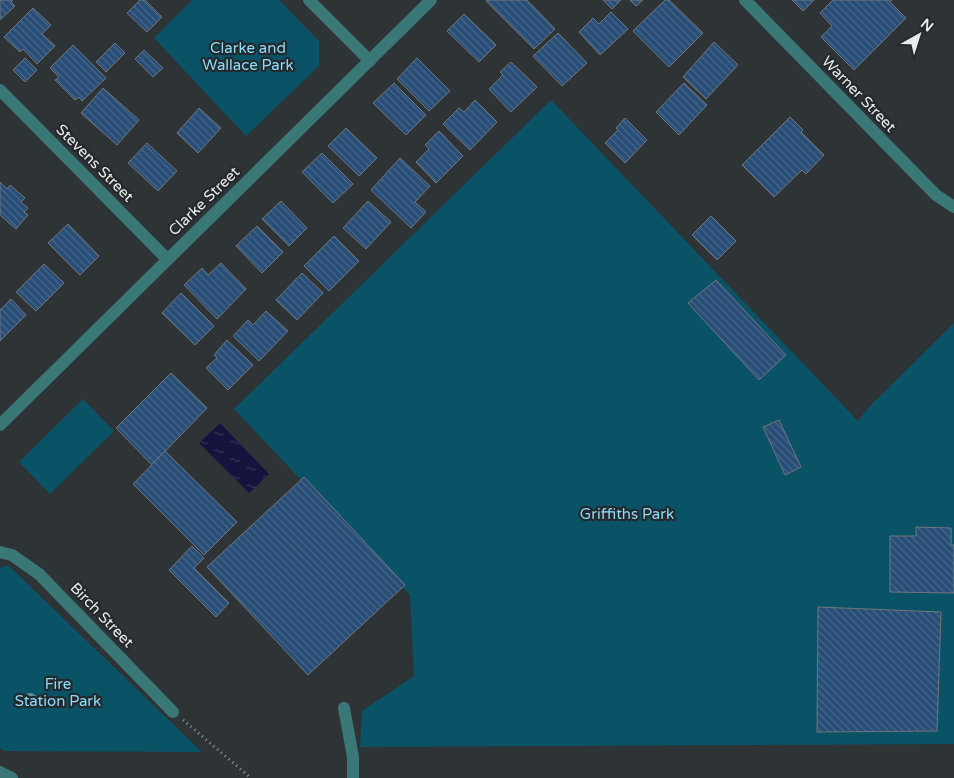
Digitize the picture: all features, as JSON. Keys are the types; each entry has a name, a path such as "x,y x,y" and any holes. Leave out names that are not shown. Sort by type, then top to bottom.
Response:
{"street":[{"path":"309,0 370,61"},
{"name":"Clarke Street","path":"0,425 431,0"},
{"name":"Warner Street","path":"744,0 936,195 954,207"},
{"name":"Stevens Street","path":"0,90 167,259"},
{"name":"Birch Street","path":"0,552 12,555 39,574 173,712"},
{"path":"344,708 353,757 354,778"},
{"path":"0,772 12,778"}],"path":[{"path":"173,712 251,778"}],"green space":[{"name":"Clarke and Wallace Park","path":"192,0 279,0 319,41 319,66 246,136 154,38"},
{"name":"Griffiths Park","path":"551,100 858,421 868,408 954,323 954,744 360,747 362,711 414,676 410,595 234,409"},
{"path":"83,399 114,431 50,494 19,462"},
{"name":"Fire Station Park","path":"8,565 202,752 4,751 0,748 0,568"}],"water":[{"path":"220,423 269,474 249,493 199,443"}],"building":[{"path":"0,0 13,0 11,2 15,6 0,20"},
{"path":"140,0 145,0 162,17 147,32 127,13"},
{"path":"487,0 527,0 555,29 534,49"},
{"path":"603,0 621,0 612,9"},
{"path":"630,0 643,0 636,6"},
{"path":"665,0 669,0 703,33 669,67 633,31"},
{"path":"792,0 814,0 803,11"},
{"path":"833,0 892,0 890,2 906,18 854,70 821,37 832,26 820,13"},
{"path":"33,8 51,25 42,34 55,46 37,64 23,49 20,52 4,37"},
{"path":"611,12 628,29 600,55 579,32 593,18 599,24"},
{"path":"464,14 496,45 479,62 447,31"},
{"path":"558,33 587,63 562,86 533,56"},
{"path":"714,42 738,65 706,99 683,77"},
{"path":"115,43 125,53 106,72 96,62"},
{"path":"73,45 106,78 82,101 79,97 75,100 55,80 59,77 50,68"},
{"path":"144,50 163,68 153,77 135,59"},
{"path":"25,58 37,70 25,82 13,70"},
{"path":"417,58 450,91 429,111 397,79"},
{"path":"511,62 537,87 511,112 489,89 503,75 500,72"},
{"path":"394,83 426,115 406,135 373,103"},
{"path":"684,83 707,105 679,135 656,112"},
{"path":"103,88 139,120 117,145 81,113"},
{"path":"475,100 497,122 470,150 443,124 459,108 464,112"},
{"path":"199,108 221,128 198,153 177,133"},
{"path":"790,117 803,130 801,132 824,155 806,174 802,170 774,197 742,165"},
{"path":"625,118 647,140 625,163 605,143 618,130 616,128"},
{"path":"346,128 377,158 359,176 328,146"},
{"path":"439,131 463,156 436,183 416,162 429,149 425,145"},
{"path":"147,143 177,171 158,191 128,163"},
{"path":"322,153 353,184 333,203 302,172"},
{"path":"400,158 430,186 415,202 426,212 411,228 371,190"},
{"path":"0,182 7,189 10,185 25,198 21,202 28,208 24,212 28,215 16,229 0,215"},
{"path":"281,201 307,228 289,246 262,219"},
{"path":"368,201 391,222 366,249 343,228"},
{"path":"711,216 736,241 717,260 692,235"},
{"path":"68,224 99,256 80,275 48,243"},
{"path":"257,226 283,252 262,273 236,246"},
{"path":"334,236 359,261 329,291 304,266"},
{"path":"221,263 246,289 217,319 184,285 202,268 208,275"},
{"path":"44,264 64,283 36,311 16,292"},
{"path":"302,273 323,293 297,320 276,300"},
{"path":"716,280 786,355 759,380 688,303"},
{"path":"181,293 214,326 195,345 162,313"},
{"path":"11,299 26,315 0,341 0,310"},
{"path":"266,311 288,331 259,361 233,336 248,320 253,325"},
{"path":"227,340 253,365 228,390 206,368 217,358 214,355"},
{"path":"171,373 207,408 152,465 116,428"},
{"path":"779,420 801,467 785,475 763,427"},
{"path":"165,451 237,522 204,555 133,484"},
{"path":"304,477 405,585 308,675 207,567"},
{"path":"916,527 951,528 951,545 954,545 954,593 890,592 890,536 916,536"},
{"path":"192,546 204,558 194,568 229,603 216,617 169,570"},
{"path":"818,607 941,612 937,731 817,732"}]}
